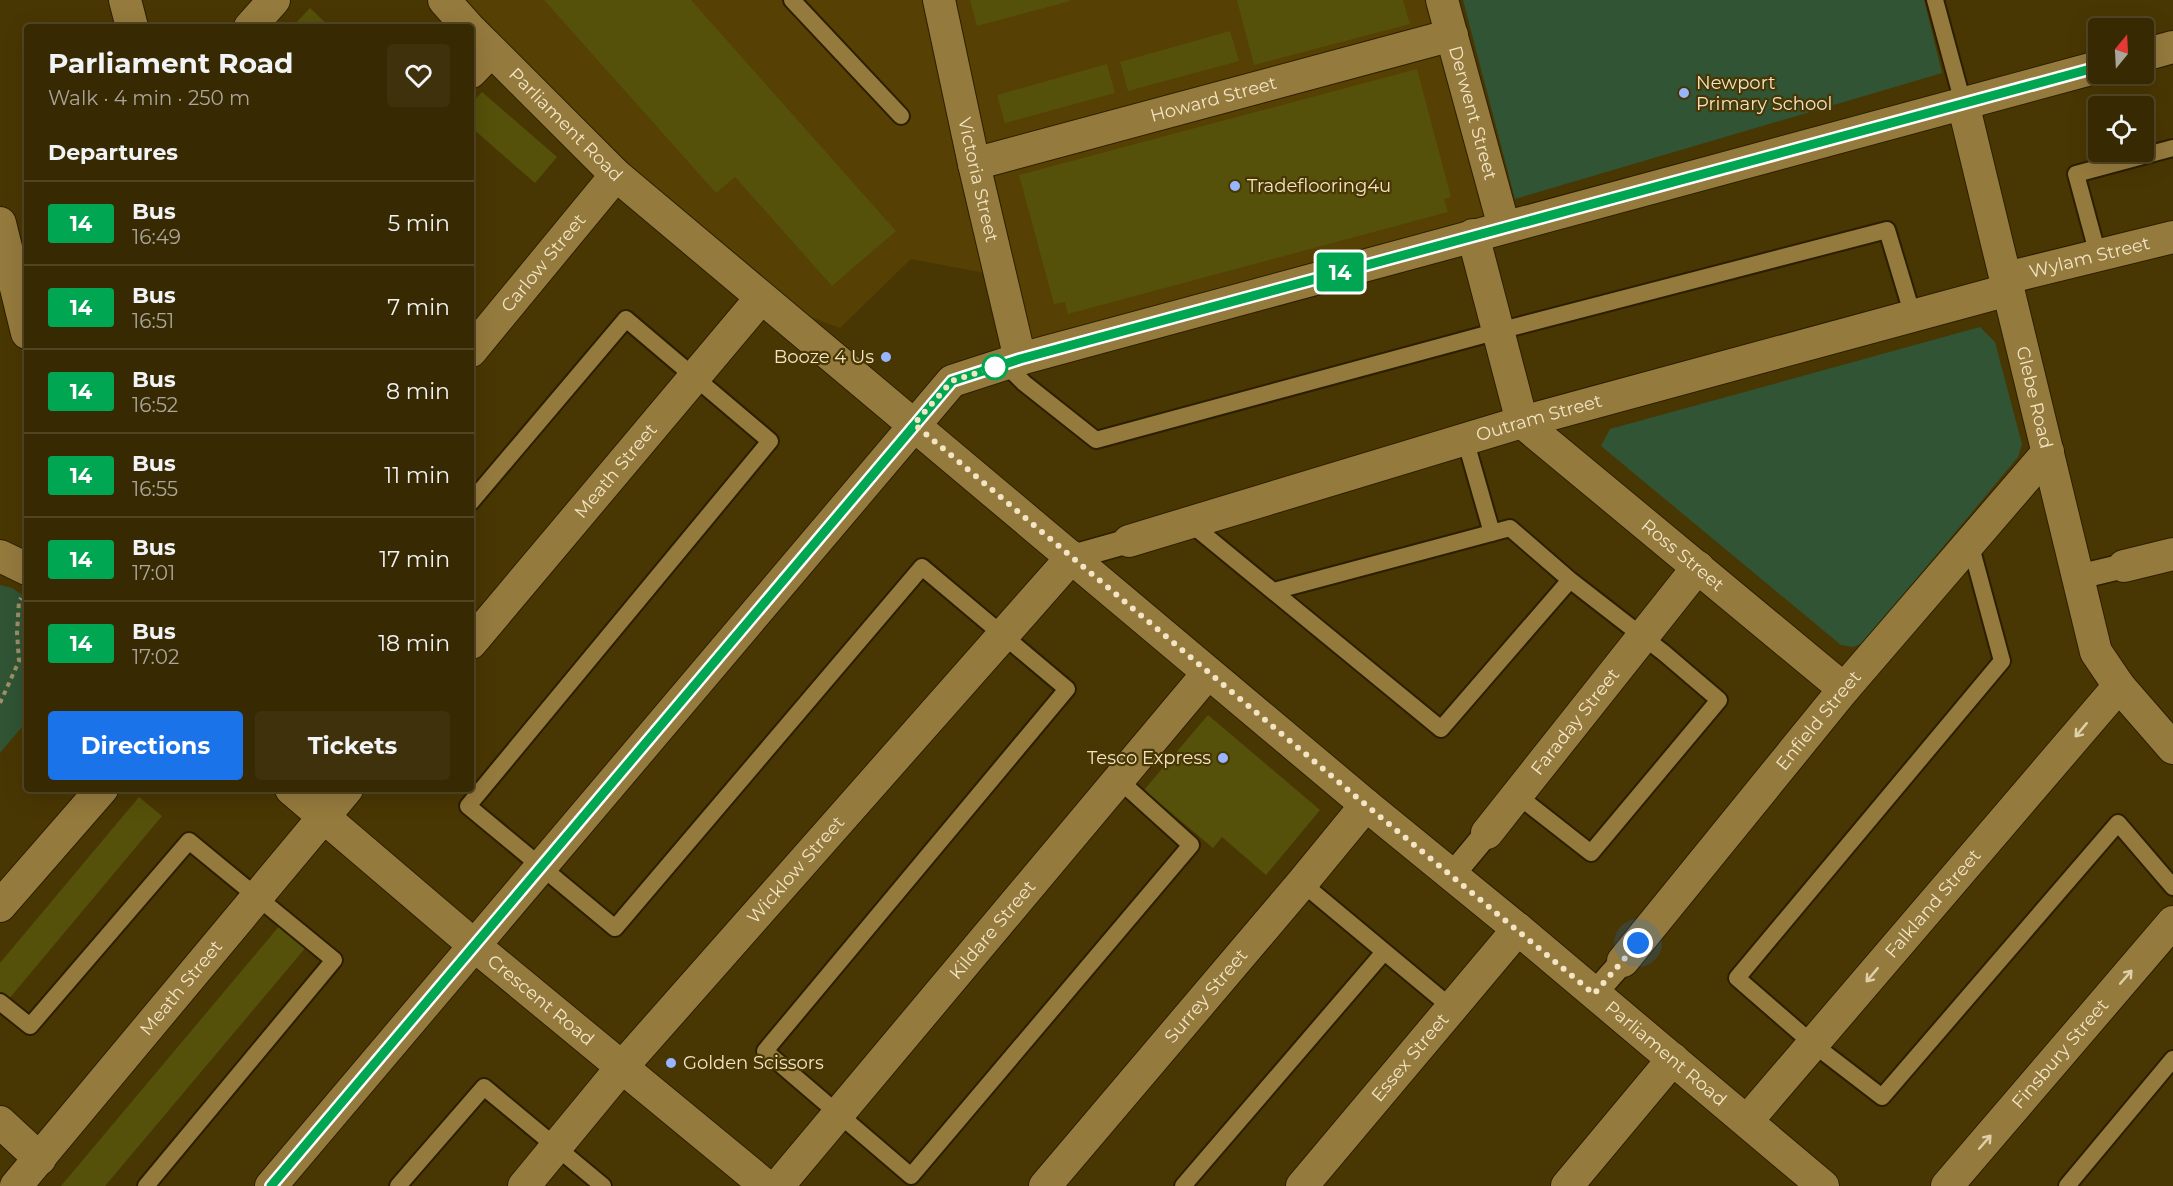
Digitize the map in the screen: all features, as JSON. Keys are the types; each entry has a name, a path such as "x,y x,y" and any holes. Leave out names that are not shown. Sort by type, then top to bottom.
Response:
{"street":[{"path":"125,0 131,24"},
{"path":"253,24 274,0"},
{"name":"Parliament Road","path":"444,0 461,24"},
{"name":"Victoria Street","path":"939,0 1013,361"},
{"name":"Derwent Street","path":"1442,0 1504,227"},
{"name":"Howard Street","path":"974,164 1452,35"},
{"name":"Parliament Road","path":"475,45 616,175 761,298 1823,1186"},
{"path":"2154,52 2173,47"},
{"path":"271,1186 952,381 1013,361 2088,70"},
{"name":"Glebe Road","path":"1963,104 2096,652 2119,686 2173,748"},
{"name":"Carlow Street","path":"474,347 616,175"},
{"path":"0,223 24,321"},
{"path":"1473,235 1522,422"},
{"name":"Wylam Street","path":"2007,284 2098,255 2173,237"},
{"name":"Outram Street","path":"1072,556 1129,542 1522,422 1913,316 2007,284"},
{"name":"Meath Street","path":"474,639 697,377 761,298"},
{"name":"Ross Street","path":"1522,422 1844,689"},
{"name":"Enfield Street","path":"1594,994 1844,689 2048,452"},
{"path":"2078,577 2173,554"},
{"path":"0,556 24,581"},
{"name":"Wicklow Street","path":"524,1186 622,1067 1072,556"},
{"name":"Faraday Street","path":"1452,875 1488,833 1698,567"},
{"name":"Kildare Street","path":"778,1186 1208,673"},
{"name":"Falkland Street","path":"1747,1121 2119,686"},
{"path":"0,906 99,792"},
{"name":"Crescent Road","path":"295,792 475,946 766,1186"},
{"name":"Meath Street","path":"16,1186 344,792"},
{"name":"Surrey Street","path":"1045,1186 1366,805"},
{"name":"Finsbury Street","path":"1947,1186 2173,922"},
{"name":"Essex Street","path":"1302,1186 1518,929"},
{"path":"1567,1186 1673,1059"},
{"path":"0,1122 40,1159"}],"lane":[{"path":"792,0 901,116"},
{"path":"1935,0 1963,104"},
{"path":"2098,255 2076,174 2173,148"},
{"path":"1013,361 1024,383 1096,440 1887,230 1913,316"},
{"path":"474,498 626,319 770,441 468,806 615,928 922,567 1067,688 765,1051 911,1176 1191,845 1119,780"},
{"path":"1465,439 1492,533"},
{"path":"1190,522 1441,729 1570,580"},
{"path":"1274,591 1510,528 1570,580 1719,700 1591,853 1517,795"},
{"path":"1970,543 2002,661 1737,978 1813,1044 1882,1097 2118,823 2173,887"},
{"path":"0,1002 30,1026 189,841 334,960 146,1186"},
{"path":"1302,883 1452,1008"},
{"path":"1183,1186 1384,952"},
{"path":"2067,1186 2173,1059"},
{"path":"398,1186 484,1087 603,1186"}],"path":[{"path":"0,703 7,692 19,661 16,633 19,601 24,585"}],"shaded area":[{"path":"444,0 1442,0 1504,227 1020,359 1001,276 911,259 840,328 761,298 474,28 474,24 470,24"}],"green space":[{"name":"Newport Primary School","path":"1463,0 1924,0 1942,73 1515,199"},
{"path":"1980,327 1995,342 2022,444 2018,457 1863,643 1853,647 1841,645 1601,446 1610,429"},
{"path":"0,585 12,588 24,596 24,725 0,753"}],"building":[{"path":"544,0 691,0 896,231 832,286 735,177 716,193"},
{"path":"970,0 1070,0 1070,1 977,26"},
{"path":"1237,0 1403,0 1410,24 1254,65"},
{"path":"310,8 327,24 295,24"},
{"path":"1230,31 1239,61 1128,91 1120,62"},
{"path":"1107,64 1115,93 1005,123 997,95"},
{"name":"Tradeflooring4u","path":"1417,69 1451,197 1444,199 1448,212 1068,314 1065,302 1054,304 1019,175"},
{"path":"482,92 557,157 535,183 474,130 474,101"},
{"path":"1208,715 1320,810 1266,875 1222,837 1213,848 1144,790"},
{"path":"139,797 162,816 8,1000 0,993 0,963"},
{"path":"281,924 307,946 105,1186 61,1186"}],"bus line":[{"name":"14","path":"271,1186 952,381 1020,359 2088,70"}],"place":[{"name":"Newport Primary School","path":"1684,93"},
{"name":"Tradeflooring4u","path":"1235,186"},
{"name":"Booze 4 Us","path":"886,357"},
{"name":"Tesco Express","path":"1223,758"},
{"name":"Golden Scissors","path":"671,1063"}],"route":[{"path":"995,367 952,381 914,424 1208,673 1594,994 1638,943"}]}
